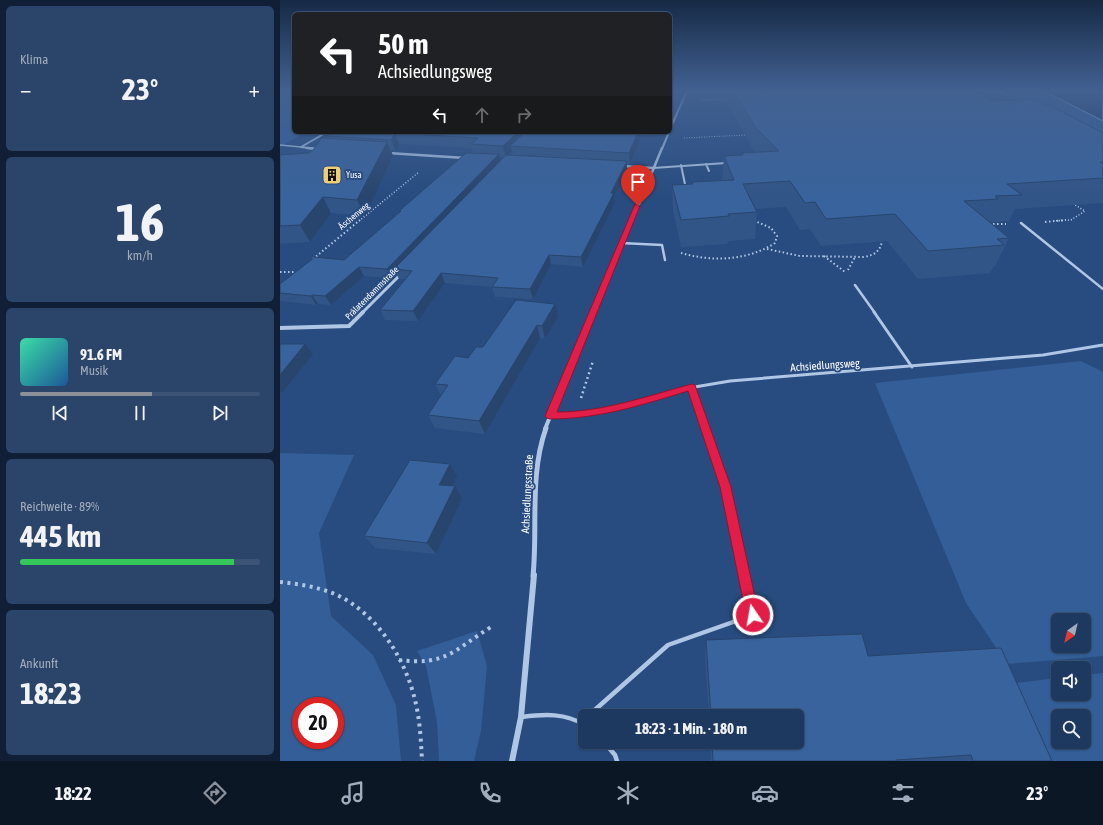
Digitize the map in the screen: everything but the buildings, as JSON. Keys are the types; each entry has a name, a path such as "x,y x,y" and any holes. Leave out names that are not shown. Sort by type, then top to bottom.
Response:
{"street":[{"path":"301,147 324,134"},
{"name":"Achsiedlungsstraße","path":"512,761 521,717 534,570 536,476 540,445 550,416 621,243 668,134"},
{"path":"301,147 328,150"},
{"path":"383,153 468,158"},
{"path":"616,166 654,168"},
{"name":"Prälatendammstraße","path":"280,328 349,326 406,268"}],"lane":[{"path":"280,146 301,147"},
{"path":"654,168 728,163"},
{"path":"706,164 709,171"},
{"path":"681,165 688,194"},
{"path":"1021,223 1103,289"},
{"path":"621,243 662,245 665,260"},
{"path":"854,284 912,367"},
{"name":"Achsiedlungsweg","path":"550,416 576,416 616,409 692,387 730,381 1043,355 1103,345"},
{"path":"596,709 668,645 753,615 726,487 692,387"},
{"path":"521,717 551,714 568,716 578,720"},
{"path":"610,749 615,755 617,761"}],"path":[{"path":"666,139 750,135"},
{"name":"Äschenweg","path":"308,263 421,170"},
{"path":"1021,223 1071,220 1085,211 1075,205"},
{"path":"662,245 687,255 717,259 746,255 766,249 775,243 777,236 771,228 755,221 753,217"},
{"path":"766,249 800,256 855,257 874,255 879,252 882,242 878,236"},
{"path":"823,256 838,265 846,274 855,257"},
{"path":"280,272 296,273 302,268"},
{"path":"280,582 294,583 324,590 345,599 375,624 388,641 407,674 418,714 422,761"},
{"path":"398,660 424,663 446,657 491,627"}],"shaded area":[{"path":"280,127 292,127 292,134 303,134 280,147"},
{"path":"1067,127 1103,127 1103,145"},
{"path":"1081,361 1103,372 1103,656 1007,664 966,603 875,383"},
{"path":"280,453 354,455 319,533 331,616 373,655 396,705 401,761 280,761"},
{"path":"477,631 487,666 481,731 474,761 439,761 437,722 426,666 417,651"},
{"path":"1103,673 1103,761 1022,761 990,686 1051,679 1051,701 1091,701 1091,674"}],"place":[{"name":"Yusa","path":"332,175"}],"route":[{"path":"638,206 621,243 550,416 576,416 616,409 640,403 662,394 692,387 726,487 753,615"}]}
